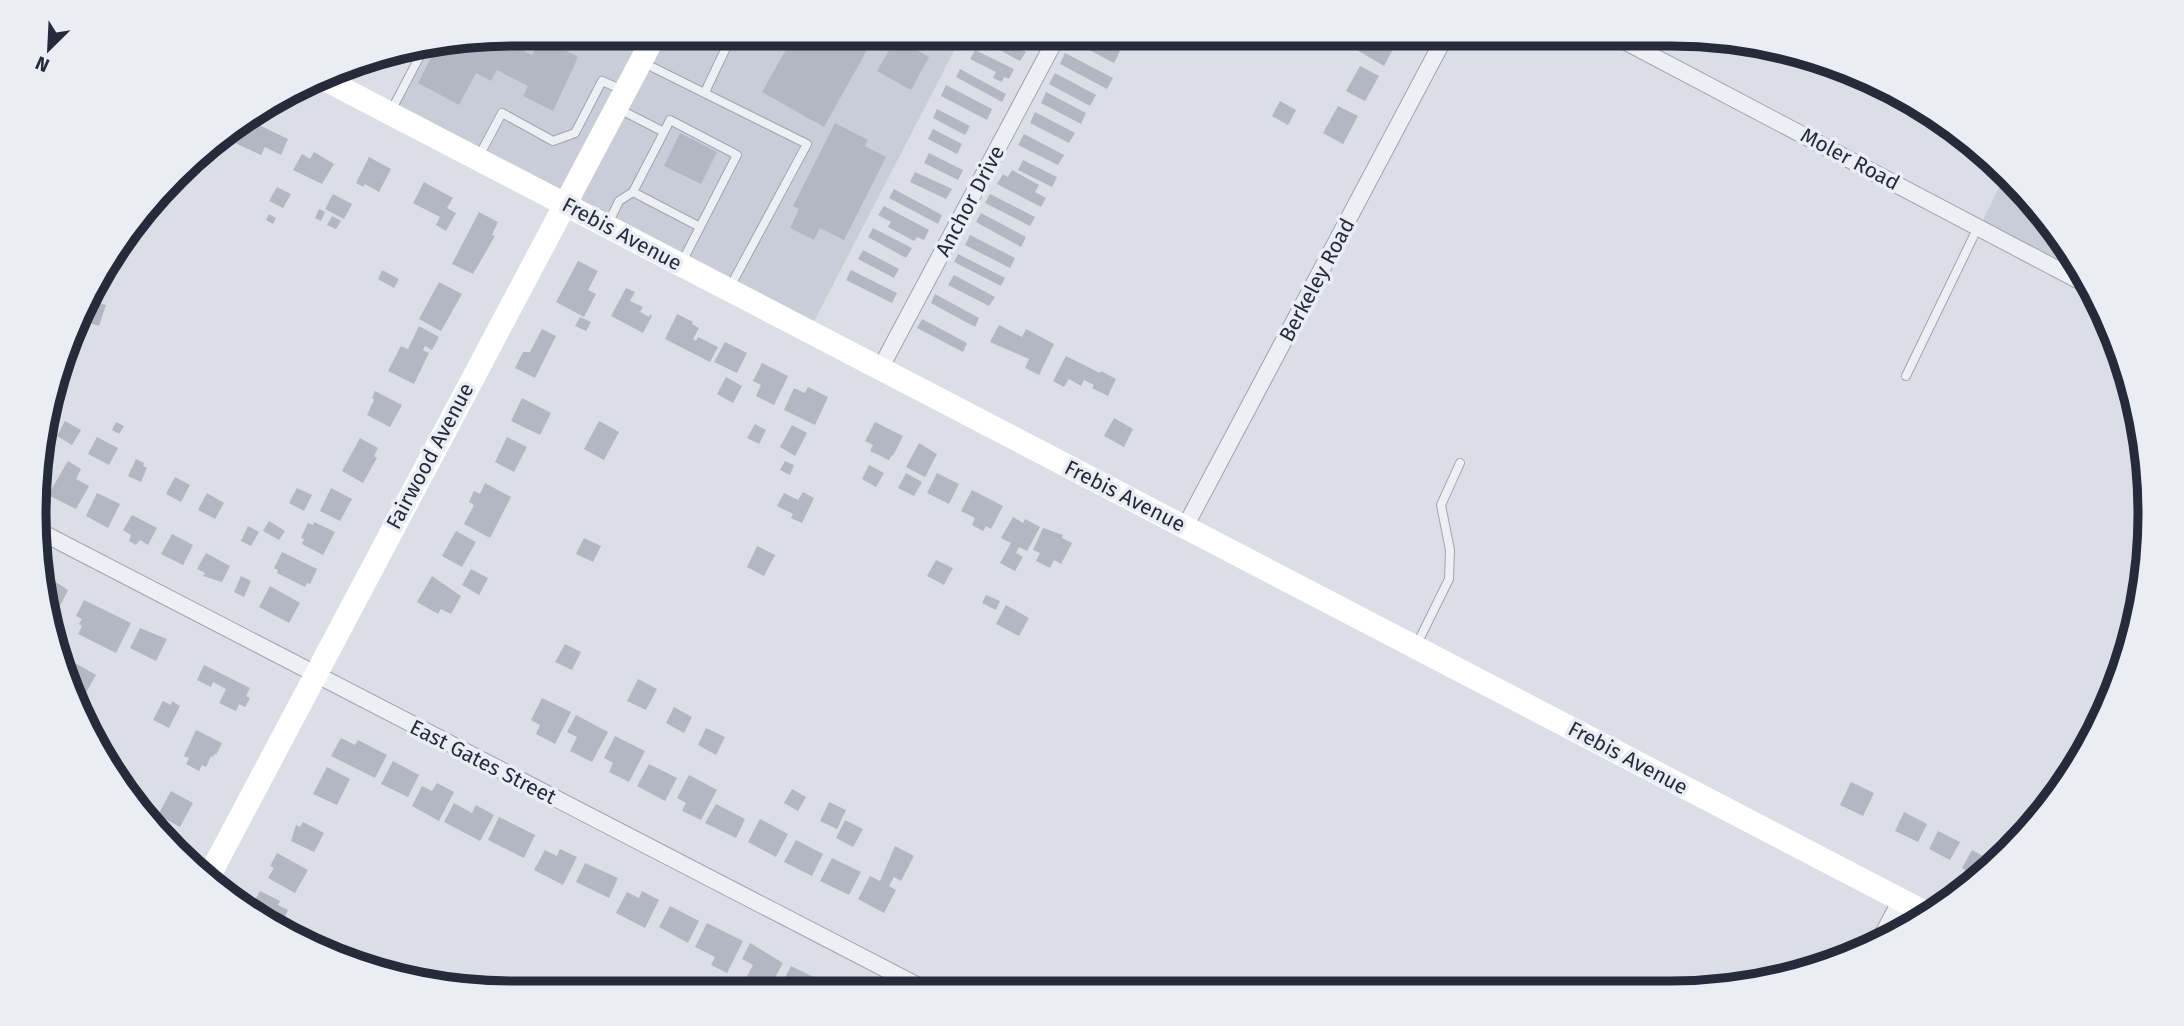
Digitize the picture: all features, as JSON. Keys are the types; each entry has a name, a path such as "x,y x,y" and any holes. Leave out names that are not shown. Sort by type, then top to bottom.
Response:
{"main road":[{"name":"Fairwood Avenue","path":"212,870 649,46"},
{"name":"Frebis Avenue","path":"331,83 1919,909"}],"street":[{"name":"Anchor Drive","path":"880,369 1052,46"},
{"name":"Berkeley Road","path":"1185,527 1440,46"},
{"name":"Moler Road","path":"1634,46 2076,279"},
{"name":"East Gates Street","path":"47,535 909,981"},
{"path":"1886,928 1901,900"}],"lane":[{"path":"705,92 727,46"},
{"path":"390,113 421,54"},
{"path":"641,62 807,144 728,290"},
{"path":"478,158 502,113 553,141 575,133 602,81 664,132"},
{"path":"607,226 619,201 633,191 670,120 737,155 680,265"},
{"path":"633,191 700,227"},
{"path":"1906,376 1978,227"},
{"path":"1416,647 1449,579 1450,551 1441,505 1460,463"}],"shaded area":[{"path":"513,46 945,46 954,51 808,333 389,110 417,55 452,49"},
{"path":"2002,182 2042,228 2067,264 1982,222"}],"building":[{"path":"515,46 532,55 536,46 558,46 578,57 553,111 523,96 528,86 497,70 491,81 476,73 459,105 418,83 434,52 452,49"},
{"path":"788,46 869,46 824,127 762,92"},
{"path":"891,46 910,46 929,57 911,90 877,71"},
{"path":"992,46 1015,46 1026,52 1020,61"},
{"path":"1082,46 1110,46 1120,51 1114,63"},
{"path":"1359,46 1395,46 1384,66 1357,50"},
{"path":"975,50 1014,69 1009,79 1004,77 1002,82 993,78 996,72 970,59"},
{"path":"1065,53 1113,78 1107,89 1060,64"},
{"path":"1360,66 1379,76 1365,101 1346,91"},
{"path":"960,69 1006,94 1002,102 956,77"},
{"path":"1055,73 1096,95 1090,106 1049,84"},
{"path":"946,85 992,109 987,120 941,96"},
{"path":"1046,92 1086,113 1081,124 1041,103"},
{"path":"1280,101 1296,110 1288,125 1272,116"},
{"path":"1338,106 1358,116 1343,144 1323,133"},
{"path":"937,109 970,126 965,135 933,118"},
{"path":"1035,112 1075,133 1069,143 1030,123"},
{"path":"255,123 288,139 281,155 265,147 261,155 233,142 235,137"},
{"path":"835,123 868,140 865,146 886,157 844,240 820,228 814,240 790,228 799,209 793,206"},
{"path":"933,129 962,144 957,154 928,139"},
{"path":"680,133 717,152 701,184 664,166"},
{"path":"1024,134 1064,155 1058,165 1018,145"},
{"path":"314,152 334,164 322,184 293,170 302,154 310,159"},
{"path":"929,153 963,170 958,180 924,163"},
{"path":"369,157 391,169 379,192 365,184 363,187 356,183"},
{"path":"1023,160 1057,177 1052,187 1018,170"},
{"path":"1012,170 1039,185 1035,192 1046,198 1041,207 997,184 1003,174 1008,177"},
{"path":"915,172 952,189 946,199 910,182"},
{"path":"424,182 453,198 447,208 456,213 446,231 436,225 440,217 413,203"},
{"path":"277,187 291,194 283,208 269,201"},
{"path":"894,189 942,215 938,224 889,198"},
{"path":"333,194 352,204 344,219 325,209"},
{"path":"990,194 1035,217 1030,226 985,203"},
{"path":"884,206 929,230 924,240 917,237 914,241 888,227 891,222 878,215"},
{"path":"319,209 325,212 321,221 315,218"},
{"path":"479,212 498,222 492,235 495,236 473,274 452,264"},
{"path":"981,213 1026,237 1021,247 976,222"},
{"path":"269,214 276,218 273,224 266,220"},
{"path":"332,216 341,221 336,229 327,225"},
{"path":"873,228 912,248 906,258 868,237"},
{"path":"970,235 1015,258 1010,268 965,245"},
{"path":"863,250 899,269 894,278 858,259"},
{"path":"958,254 1005,278 1001,286 954,262"},
{"path":"578,261 598,271 588,290 596,294 584,317 556,302"},
{"path":"382,270 399,279 394,288 378,279"},
{"path":"851,270 897,293 892,303 846,280"},
{"path":"954,275 995,297 989,306 948,285"},
{"path":"439,282 462,294 441,331 419,319"},
{"path":"626,288 635,292 630,301 643,307 640,312 652,316 643,333 611,316"},
{"path":"935,294 979,318 975,327 931,303"},
{"path":"96,302 106,305 99,326 87,322"},
{"path":"677,314 699,328 693,339 696,341 698,337 718,347 710,362 665,339"},
{"path":"580,317 591,322 586,331 575,326"},
{"path":"922,319 967,343 963,352 917,328"},
{"path":"999,325 1022,337 1026,329 1054,344 1039,375 1025,368 1029,359 990,342"},
{"path":"419,326 439,337 432,350 425,346 423,350 429,353 414,384 388,371 401,346 408,349"},
{"path":"542,329 556,336 535,378 515,368 523,352 530,352"},
{"path":"725,342 747,353 737,373 714,362"},
{"path":"1066,356 1116,379 1108,396 1092,388 1094,385 1084,380 1081,386 1069,379 1064,387 1053,381"},
{"path":"762,363 788,376 774,405 756,396 761,385 753,381"},
{"path":"726,377 742,386 733,403 717,394"},
{"path":"808,387 828,397 815,425 784,410 794,388 805,393"},
{"path":"375,391 402,405 390,427 367,415"},
{"path":"522,398 551,413 540,435 511,421"},
{"path":"1114,418 1133,429 1124,447 1104,436"},
{"path":"65,421 81,430 72,445 57,436"},
{"path":"599,421 619,432 604,460 584,449"},
{"path":"116,422 124,426 119,434 112,430"},
{"path":"875,422 903,436 889,460 870,451 873,445 865,441"},
{"path":"755,424 766,430 759,444 747,438"},
{"path":"792,425 807,433 795,456 780,447"},
{"path":"97,437 118,448 109,465 88,454"},
{"path":"507,437 527,447 514,472 495,462"},
{"path":"360,438 378,448 374,456 377,458 363,483 342,471"},
{"path":"919,443 937,454 925,477 906,467"},
{"path":"136,459 147,468 141,482 128,476"},
{"path":"68,461 81,469 76,479 89,486 76,509 48,495"},
{"path":"785,461 794,465 790,475 780,470"},
{"path":"869,465 884,473 876,487 862,479"},
{"path":"906,473 922,482 914,496 898,488"},
{"path":"937,473 959,484 949,504 927,493"},
{"path":"175,477 190,485 181,502 166,494"},
{"path":"485,483 511,497 490,538 464,524 474,505 469,502 474,491 480,494"},
{"path":"297,488 312,495 304,511 289,503"},
{"path":"331,488 352,499 340,521 320,511"},
{"path":"972,490 1003,506 991,529 986,526 983,531 972,525 975,518 961,511"},
{"path":"803,492 814,498 802,523 791,518 793,514 777,506 784,493 798,500"},
{"path":"97,493 120,504 108,528 86,516"},
{"path":"207,493 224,503 215,519 198,510"},
{"path":"132,515 157,528 148,545 140,540 136,545 129,541 131,535 123,530"},
{"path":"1013,517 1023,523 1025,519 1040,527 1027,551 1019,547 1016,553 1023,557 1015,571 1000,563 1011,543 1001,538"},
{"path":"269,521 285,531 279,540 263,531"},
{"path":"314,522 335,532 323,555 302,544 304,539 301,538 308,523 313,525"},
{"path":"248,526 259,532 251,546 241,541"},
{"path":"1043,528 1063,535 1062,538 1072,543 1061,564 1054,560 1050,568 1036,561 1040,553 1033,550"},
{"path":"456,531 476,542 462,567 442,556"},
{"path":"172,534 193,545 183,565 161,554"},
{"path":"584,538 601,546 593,562 576,554"},
{"path":"757,546 775,555 764,576 747,567"},
{"path":"282,552 317,569 310,584 307,583 305,587 277,573 278,570 274,568"},
{"path":"206,553 230,566 222,582 203,576 205,573 197,569"},
{"path":"936,560 953,568 944,585 927,576"},
{"path":"471,569 488,578 479,595 462,585"},
{"path":"241,576 251,581 244,597 234,592"},
{"path":"432,576 461,596 451,614 441,609 438,614 417,602"},
{"path":"50,578 68,590 58,610 55,609"},
{"path":"270,586 300,603 289,623 259,607"},
{"path":"986,595 1000,601 996,610 982,603"},
{"path":"84,600 131,623 116,653 78,634 82,619 76,616"},
{"path":"1006,605 1029,618 1019,636 996,624"},
{"path":"140,628 167,639 156,661 130,648"},
{"path":"565,644 581,652 572,670 555,662"},
{"path":"69,660 96,675 83,697"},
{"path":"204,665 250,688 246,696 250,698 245,707 239,704 236,711 219,703 226,689 213,682 211,687 197,680"},
{"path":"638,679 657,689 646,710 627,701"},
{"path":"542,698 571,712 555,744 536,734 540,725 531,720"},
{"path":"163,701 171,705 172,701 180,706 169,728 153,720"},
{"path":"674,707 692,717 684,733 666,723"},
{"path":"576,715 608,732 592,762 570,751 577,737 567,732"},
{"path":"706,728 725,737 716,755 698,745"},
{"path":"196,730 222,743 216,755 215,753 211,756 206,767 202,765 199,771 186,764 189,758 184,756"},
{"path":"615,736 645,751 629,782 609,772 613,763 604,758"},
{"path":"341,738 355,745 358,740 387,755 375,778 331,756"},
{"path":"393,761 419,775 408,797 381,784"},
{"path":"649,764 677,778 665,801 637,786"},
{"path":"327,767 350,779 337,805 313,794"},
{"path":"689,775 717,790 701,820 682,811 686,803 677,798"},
{"path":"1851,782 1874,793 1863,816 1840,805"},
{"path":"437,783 454,792 439,821 412,806 422,786 432,791"},
{"path":"792,789 806,797 798,811 784,803"},
{"path":"171,791 193,803 180,827 158,815"},
{"path":"829,802 846,810 837,829 820,821"},
{"path":"454,803 472,813 476,805 494,815 480,841 444,822"},
{"path":"716,804 745,819 736,838 705,823"},
{"path":"1904,812 1927,824 1918,842 1895,831"},
{"path":"499,817 535,835 524,858 488,840"},
{"path":"760,819 788,834 776,857 748,842"},
{"path":"845,820 863,829 853,847 836,838"},
{"path":"303,822 324,833 314,852 291,841 296,825 300,827"},
{"path":"1938,831 1960,842 1950,860 1929,849"},
{"path":"796,840 823,854 812,876 784,862"},
{"path":"895,846 914,856 901,881 894,877 889,886 896,890 884,913 858,899 870,876 880,881"},
{"path":"560,849 577,857 563,885 534,870 545,850 557,856"},
{"path":"1972,850 1986,858 1969,872 1962,868"},
{"path":"277,853 308,870 295,893 268,878 274,868 270,866"},
{"path":"832,858 861,872 849,895 820,881"},
{"path":"585,863 618,878 609,898 576,882"},
{"path":"260,891 280,901 278,905 288,910 283,920 254,902"},
{"path":"642,891 659,900 645,928 616,913 627,892 639,898"},
{"path":"670,906 699,921 688,943 659,927"},
{"path":"707,923 743,941 727,973 711,965 715,957 695,947"},
{"path":"750,943 783,963 773,981 745,981 753,965 742,959"},
{"path":"791,966 822,981 783,981"}]}
